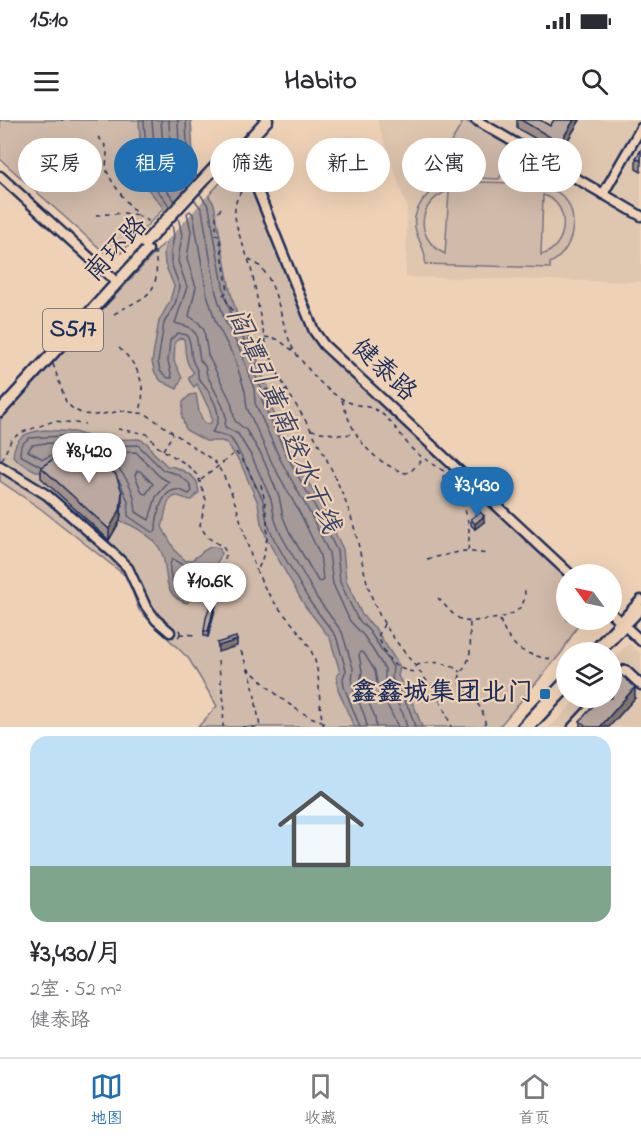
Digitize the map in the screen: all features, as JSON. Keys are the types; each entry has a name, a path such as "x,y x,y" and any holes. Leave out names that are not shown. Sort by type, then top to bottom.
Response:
{"main road":[{"name":"南环路","path":"246,138 259,120"},
{"name":"南环路","path":"249,138 267,120"},
{"name":"南环路","path":"0,411 210,179"},
{"name":"南环路","path":"0,400 112,278 149,246"}],"street":[{"path":"476,120 641,216"},
{"path":"603,194 641,128"},
{"path":"0,176 112,278"},
{"name":"健泰路","path":"258,192 314,331 324,345 559,564"},
{"path":"0,466 47,495 112,552 128,568 145,605 156,620 170,632"},
{"path":"608,642 641,600"},
{"path":"603,642 641,609"},
{"path":"623,624 641,641"},
{"path":"622,673 625,670 641,685"},
{"path":"522,727 556,691"},
{"path":"530,727 556,700"},
{"path":"573,727 591,708"}],"path":[{"path":"98,137 105,143 108,150 108,176 130,206 152,225"},
{"path":"241,192 235,214 238,231 248,259 264,337 272,360 287,391 311,429 348,507 359,543 364,579 384,624 443,705 451,727"},
{"path":"126,213 130,206"},
{"path":"220,209 216,217 216,235 219,236 228,291 223,295 248,336 266,390 287,391"},
{"path":"96,215 126,213 139,215"},
{"path":"114,314 149,295 155,286 157,267 149,246"},
{"path":"248,259 256,262 264,271 284,321 288,340 296,354 324,388 341,399 378,411 412,448 445,472 442,480 443,489 463,504 470,532 468,551"},
{"path":"264,337 277,339 296,354"},
{"path":"119,348 130,359 142,380 144,393 139,412"},
{"path":"51,354 59,386 72,409 83,414 95,415 123,411 139,412 154,419 219,466 232,492 249,551 265,590 294,625 313,655 316,665 319,710 324,727"},
{"path":"341,399 355,434 378,461 405,473 410,472 424,458"},
{"path":"0,466 10,440 20,433 54,421 85,424"},
{"path":"118,429 147,434 163,451 193,469 201,481 206,500 200,525 207,537 223,547 226,552 222,580"},
{"path":"311,429 338,435 355,434"},
{"path":"163,451 173,433"},
{"path":"91,456 96,439"},
{"path":"201,481 236,452 248,469 255,487 261,485 268,515 265,550 256,571"},
{"path":"427,559 468,551 489,554"},
{"path":"438,598 457,617 470,622 499,619 513,613 523,604 526,599 524,586"},
{"path":"499,619 510,639 521,651 551,659"},
{"path":"470,622 470,653 459,683 481,709 485,717 485,727"},
{"path":"384,624 378,637 386,654 400,670 414,672 418,670"},
{"path":"180,634 198,635"},
{"path":"241,651 252,680 260,727 242,727"},
{"path":"218,662 224,703 223,727"},
{"path":"415,666 422,663 446,664 462,672"},
{"path":"247,669 298,711 322,721"}],"shaded area":[{"path":"0,120 169,120 168,138 114,138 114,192 164,192 163,209 121,253 106,254 37,192 102,192 102,138 18,138 18,175 0,159"},
{"path":"377,120 641,120 641,282 406,277 407,208 390,158 390,138 383,138"},
{"path":"464,120 498,140 498,179 486,178 486,138 453,138"},
{"path":"486,182 498,183 498,192 556,192 561,195 568,203 572,213 571,237 559,256 550,263 550,268 425,264 424,252 415,224 417,210 430,192 447,192 430,204 423,221 428,240 445,254 449,192 486,192","holes":["543,195 559,207 562,216 562,235 550,251 541,255"]},
{"path":"212,192 258,192 314,331 557,564 556,630 575,630 568,642 556,642 556,659 499,727 198,727 217,706 189,659 139,610 127,577 41,509 0,481 0,420"},
{"path":"629,643 641,654 641,727 550,727 568,708 622,708 622,650"}],"water":[{"path":"139,120 191,120 192,138 140,138"},
{"path":"198,178 214,204 230,290 237,315 255,349 261,373 268,387 267,398 292,453 343,549 346,580 362,615 375,628 400,667 398,676 422,727 354,727 338,689 337,675 340,672 330,638 305,606 268,541 261,523 258,503 241,464 227,443 206,441 186,430 182,417 183,402 190,395 196,394 203,421 207,424 211,423 212,419 197,384 194,387 189,380 194,372 187,361 184,339 180,338 175,342 174,361 182,378 177,389 161,381 155,373 152,362 159,321 170,301 174,286 165,264 164,252 168,236 162,206 150,192 198,192"},
{"path":"45,430 74,432 101,440 139,439 147,443 167,466 184,471 195,479 199,492 192,500 178,496 170,499 162,527 176,552 186,561 194,559 209,548 217,547 221,554 215,565 195,570 192,576 190,600 187,603 172,594 167,581 164,558 154,541 144,533 120,521 122,503 47,476 13,456 16,444 23,436"}],"pier":[{"path":"198,175 210,193 163,245 165,236 161,214 182,192 198,192"}],"building":[{"path":"521,120 540,120 550,126 554,120 574,120 563,138 552,138"},
{"path":"641,150 641,161 636,158"},
{"path":"75,451 98,457 116,475 122,492 120,510 109,529 41,467 58,456"},
{"path":"480,512 484,516 475,524 471,519"},
{"path":"214,594 217,596 208,631 204,631 206,618"},
{"path":"236,637 237,640 218,646 217,643"},
{"path":"622,676 635,687 622,702"},
{"path":"591,708 617,708 600,727 587,727 580,721"}],"place":[{"name":"鑫鑫城集团北门","path":"545,694"}],"water label":[{"name":"阎谭引黄南送水干线","path":"282,421"}]}
